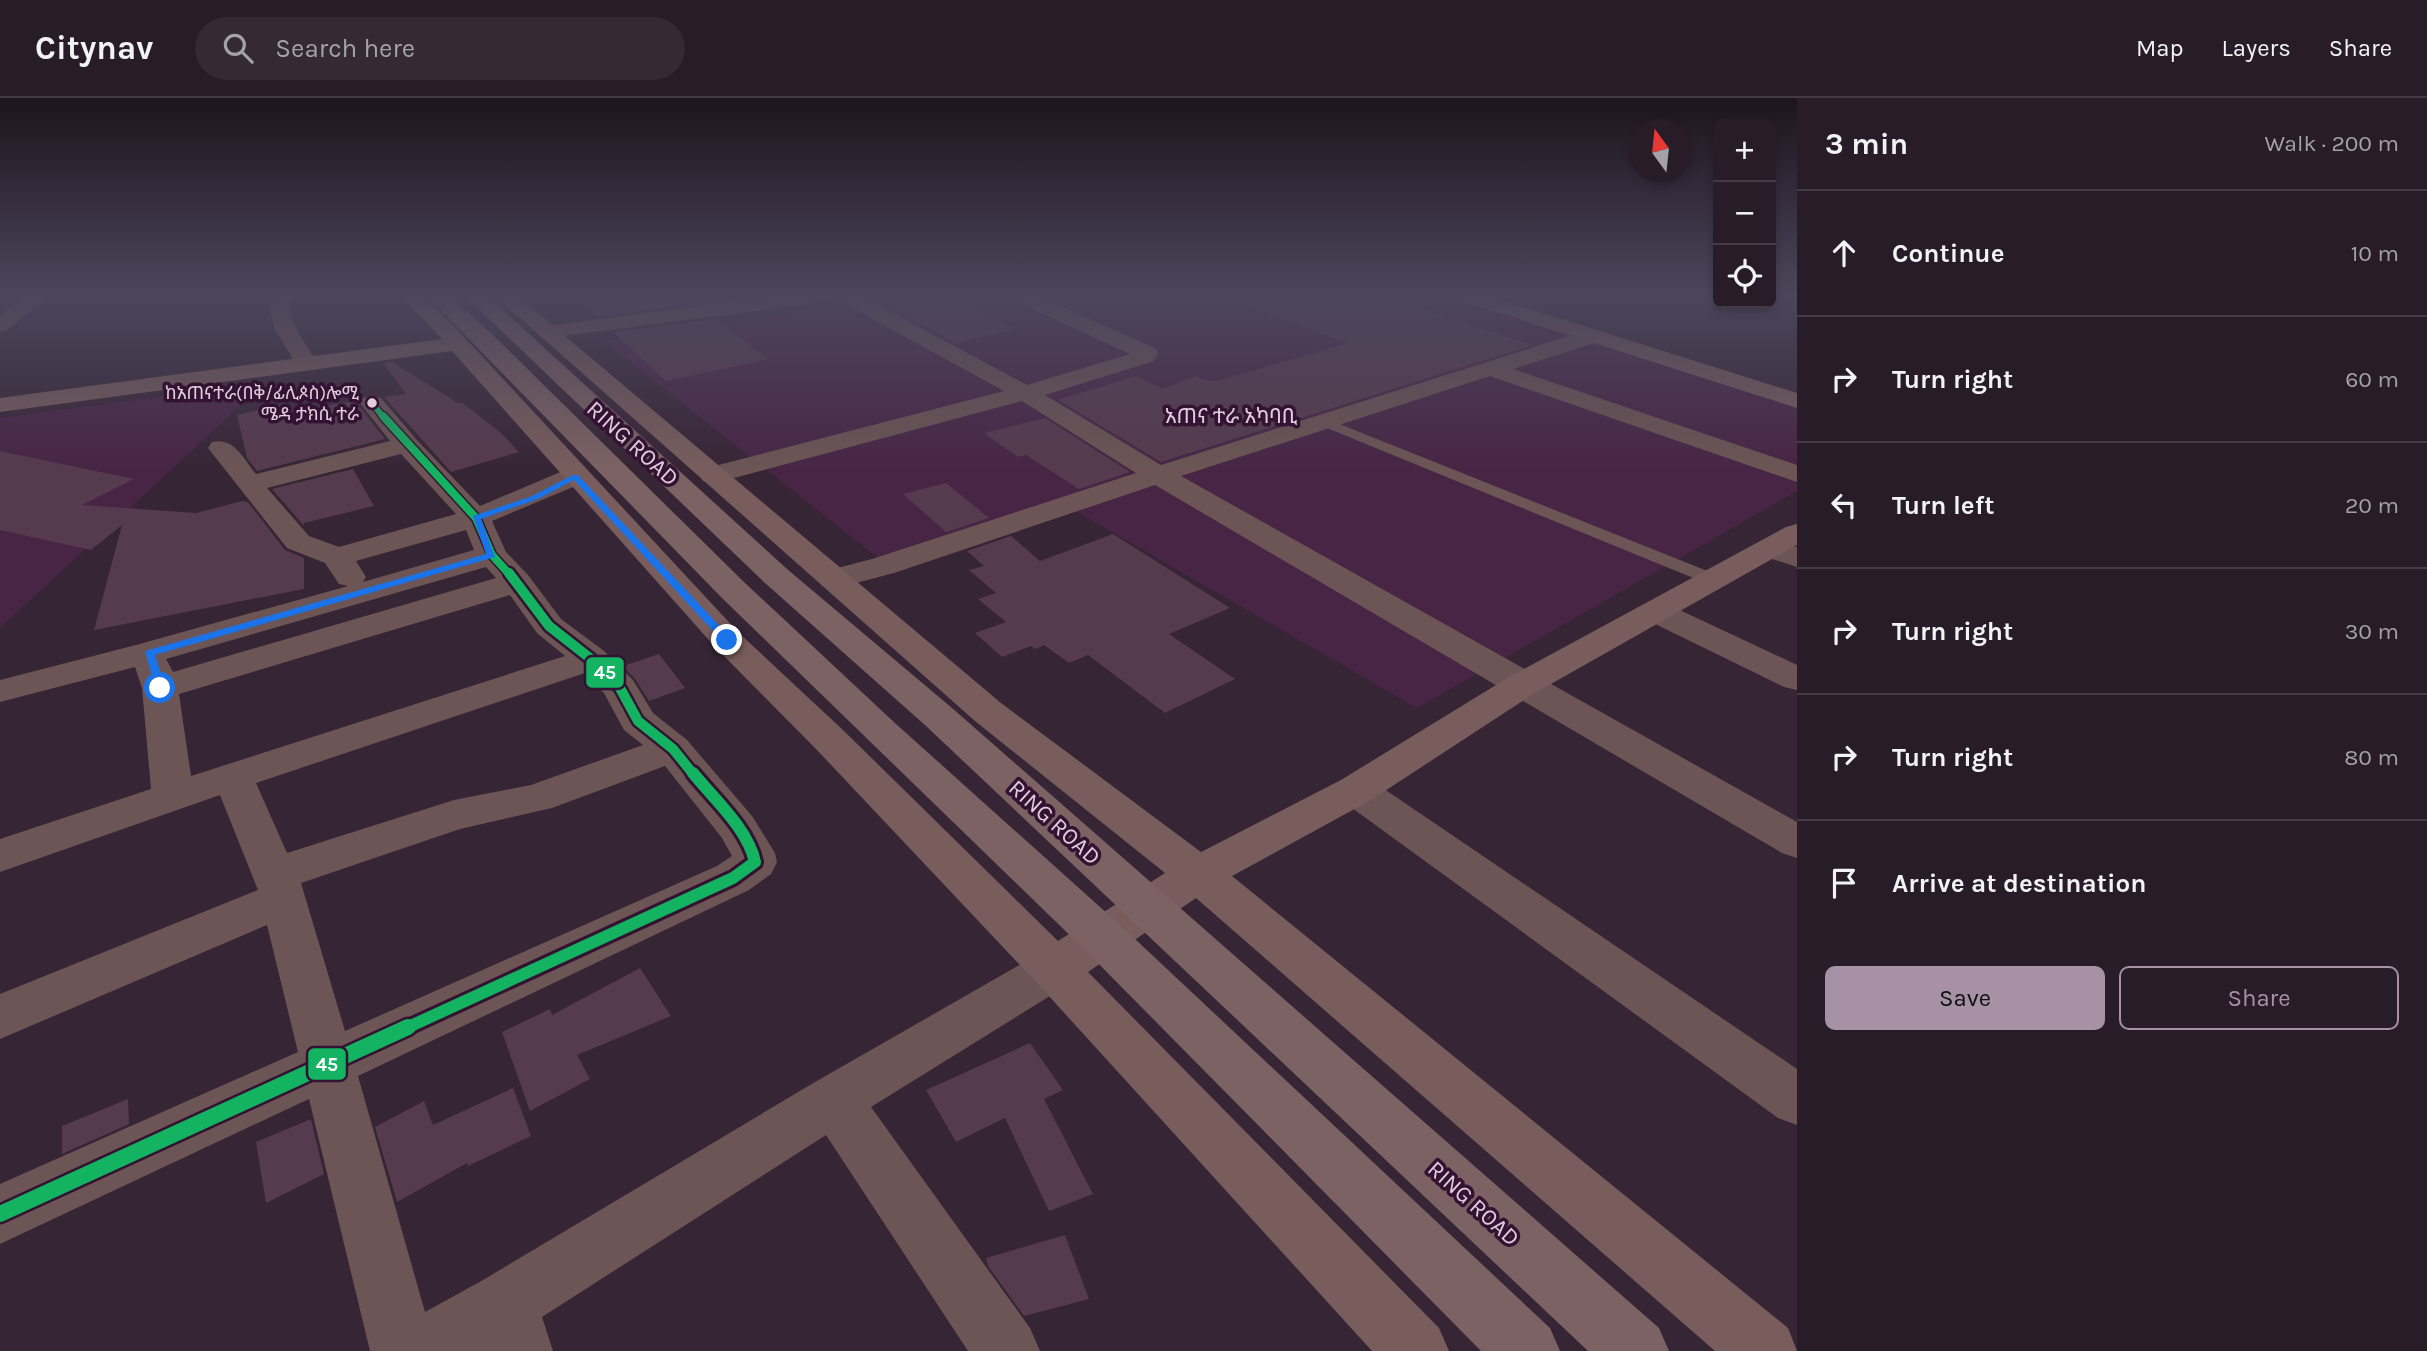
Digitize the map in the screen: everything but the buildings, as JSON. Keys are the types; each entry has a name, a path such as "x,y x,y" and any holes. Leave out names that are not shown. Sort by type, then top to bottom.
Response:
{"highway":[{"name":"RING ROAD","path":"497,351 842,695 1102,937 1527,1351"},
{"name":"RING ROAD","path":"535,351 776,576 939,717 1636,1351"}],"main road":[{"path":"0,405 404,351"},
{"path":"464,351 575,477 727,640 830,740 1054,969 1416,1351"},
{"path":"570,351 988,712 1198,874 1765,1351"},
{"path":"1642,351 1797,401"},
{"path":"1054,969 1198,874 1356,790 1522,685 1714,580 1788,547"}],"street":[{"path":"300,351 308,365"},
{"path":"949,351 1025,393 1160,477 1797,842"},
{"path":"713,475 1025,393 1139,359 1147,353 1144,351"},
{"path":"833,579 883,566 1032,515 1160,477 1548,351"},
{"path":"1494,370 1797,474"},
{"path":"0,1214 733,878 755,863 737,827 673,749 639,721 620,688 591,659 549,626 517,582 492,555 476,518 407,445 372,403"},
{"path":"249,484 407,445"},
{"path":"221,448 298,542 337,557 476,518 535,497 575,477"},
{"path":"155,671 360,594 492,555"},
{"path":"337,557 360,594"},
{"path":"0,691 155,671 517,582"},
{"path":"1657,612 1797,679"},
{"path":"0,856 233,776 591,659"},
{"path":"155,671 173,798"},
{"path":"0,1017 279,887 454,815 537,798 673,749"},
{"path":"233,776 279,887 328,1062 403,1351"},
{"path":"1356,790 1797,1100"},
{"path":"419,1351 513,1327 834,1100 1054,969"},
{"path":"834,1100 1007,1351"}],"lane":[{"path":"1327,423 1714,580"}],"shaded area":[{"path":"617,351 1629,351 1797,404 1797,491 1417,708 1058,501 878,558"},
{"path":"265,383 78,556 0,628 0,418"}],"transit line":[{"name":"45","path":"0,1214 733,878 755,862 753,853 737,827 673,749 638,721 620,688 591,659 549,626 517,582 492,555 476,518 407,445 372,403"}],"place":[{"name":"ከአጠናተራ(በቅ/ፊሊጶስ)ሎሚ ሜዳ ታክሲ ተራ","path":"372,403"}],"district":[{"name":"አጠና ተራ አካባቢ","path":"1231,416"}],"route":[{"path":"160,688 149,653 492,555 476,518 535,497 575,477 727,640"}]}
